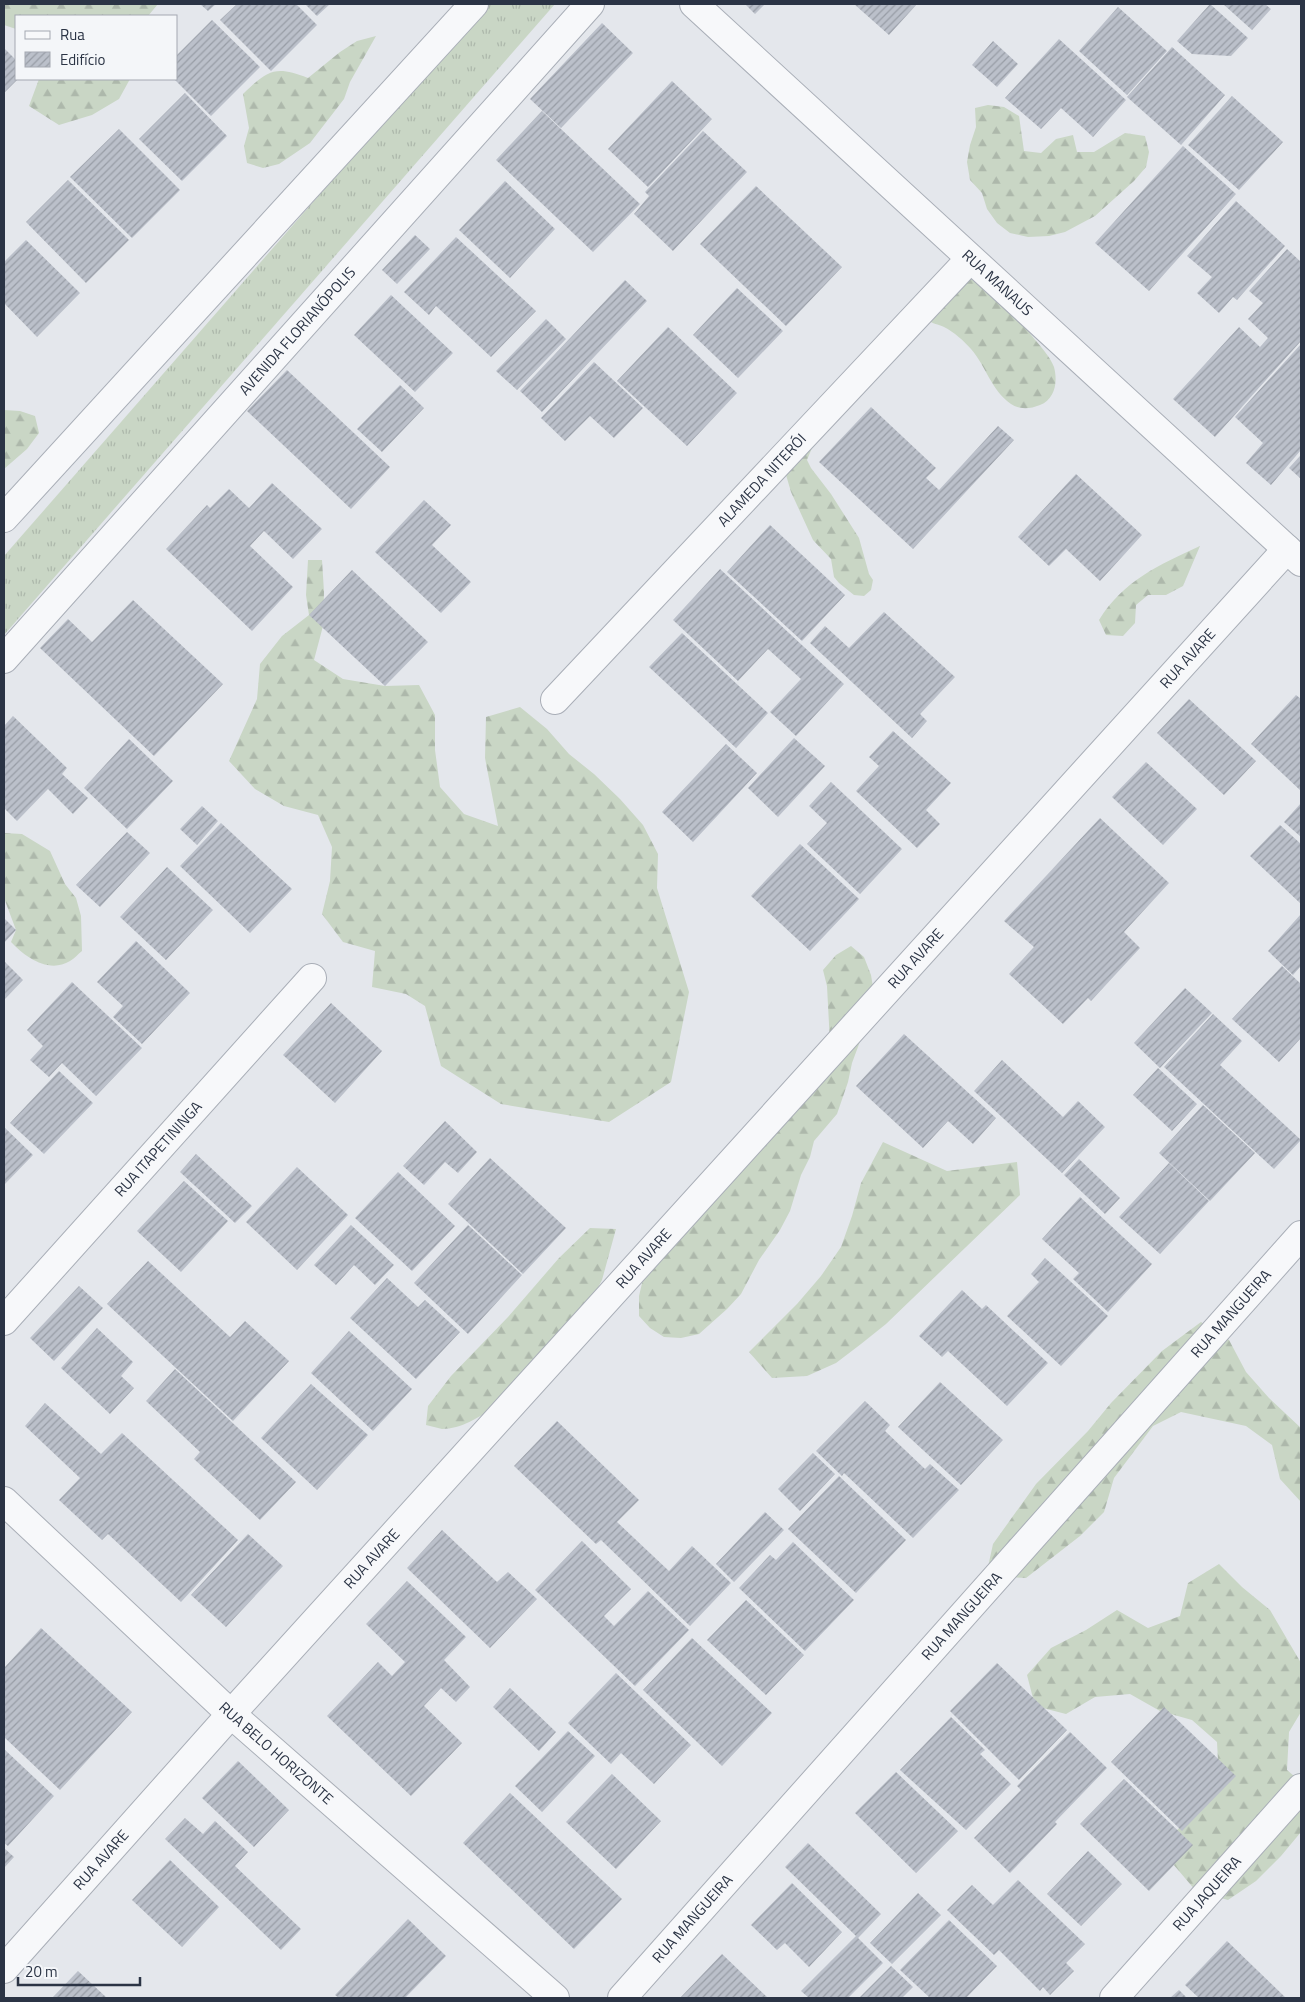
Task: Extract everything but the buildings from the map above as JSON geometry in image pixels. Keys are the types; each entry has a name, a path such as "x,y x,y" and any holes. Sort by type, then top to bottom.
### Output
{"street":[{"path":"4,518 474,4"},
{"name":"AVENIDA FLORIANÓPOLIS","path":"4,659 590,4"},
{"name":"RUA MANAUS","path":"694,4 1294,555"},
{"name":"ALAMEDA NITERÓI","path":"555,700 970,259"},
{"name":"RUA AVARE","path":"4,1969 231,1714 1294,555"},
{"name":"RUA ITAPETININGA","path":"4,1320 312,978"},
{"name":"RUA MANGUEIRA","path":"622,1998 1301,1235"},
{"name":"RUA BELO HORIZONTE","path":"4,1501 231,1714 555,1998"},
{"name":"RUA JAQUEIRA","path":"1114,1998 1301,1788"}],"green space":[{"path":"4,4 158,4 149,15 15,15 15,29 4,25"},
{"path":"486,4 555,4 4,635 4,556"},
{"path":"376,36 350,82 344,99 310,143 279,164 263,168 247,163 244,146 249,128 243,94 272,72 287,72 308,78 357,41"},
{"path":"39,80 129,80 119,99 92,115 59,125 29,106"},
{"path":"988,105 1004,107 1019,116 1024,151 1041,153 1056,139 1073,135 1077,152 1094,152 1125,133 1145,136 1149,152 1146,167 1134,181 1095,216 1065,232 1049,236 1028,237 1010,233 997,223 987,209 982,193 970,180 967,162 976,127 975,108"},
{"path":"980,274 1041,347 1054,367 1056,378 1054,389 1049,399 1040,405 1025,408 1011,404 998,392 976,356 965,343 948,329 927,320 966,278"},
{"path":"4,410 20,411 35,416 39,433 27,449 4,469"},
{"path":"814,443 807,460 859,538 869,574 873,580 871,590 864,596 854,595 834,577 831,559 813,540 791,492 784,468"},
{"path":"1200,546 1183,586 1166,595 1148,595 1136,605 1135,623 1123,636 1106,635 1099,620 1120,594 1131,584 1157,567"},
{"path":"308,560 322,560 324,592 323,626 314,660 343,679 385,686 419,685 435,715 435,750 440,787 464,814 498,826 485,758 486,717 520,707 547,729 569,754 594,774 643,825 658,854 657,888 689,992 671,1082 609,1122 501,1104 441,1066 425,1006 406,994 372,987 375,951 343,942 322,914 330,881 332,847 318,815 284,806 255,789 229,761 257,699 260,664 282,636 309,615 306,595"},
{"path":"4,833 22,834 50,851 65,884 76,898 81,916 82,951 62,965 46,965 38,962 23,953 11,942 16,930 4,898"},
{"path":"851,946 864,957 871,975 874,993 865,1028 852,1063 848,1082 837,1114 814,1141 790,1211 780,1230 759,1260 741,1294 699,1334 681,1338 664,1337 650,1328 639,1316 639,1296 643,1279 830,1043 827,986 823,970 836,955"},
{"path":"883,1142 947,1171 1017,1162 1020,1195 886,1324 836,1363 807,1376 772,1378 749,1352 797,1304 821,1276 841,1247 861,1183"},
{"path":"590,1228 616,1229 602,1280 594,1295 494,1407 456,1427 442,1429 426,1425 428,1406 451,1376 508,1317 559,1258"},
{"path":"1201,1322 1229,1340 1246,1372 1269,1398 1301,1428 1301,1502 1280,1479 1272,1445 1246,1426 1181,1412 1153,1426 1114,1478 1104,1512 1080,1536 1026,1578 986,1576 993,1544 1036,1484 1162,1351"},
{"path":"1219,1564 1242,1587 1270,1610 1301,1663 1301,1712 1289,1732 1287,1770 1301,1782 1301,1832 1281,1856 1256,1881 1228,1900 1196,1891 1173,1864 1176,1831 1199,1808 1219,1779 1217,1742 1192,1720 1160,1711 1130,1694 1095,1697 1066,1714 1035,1706 1027,1675 1051,1648 1086,1630 1117,1610 1148,1628 1180,1616 1188,1583"}]}
